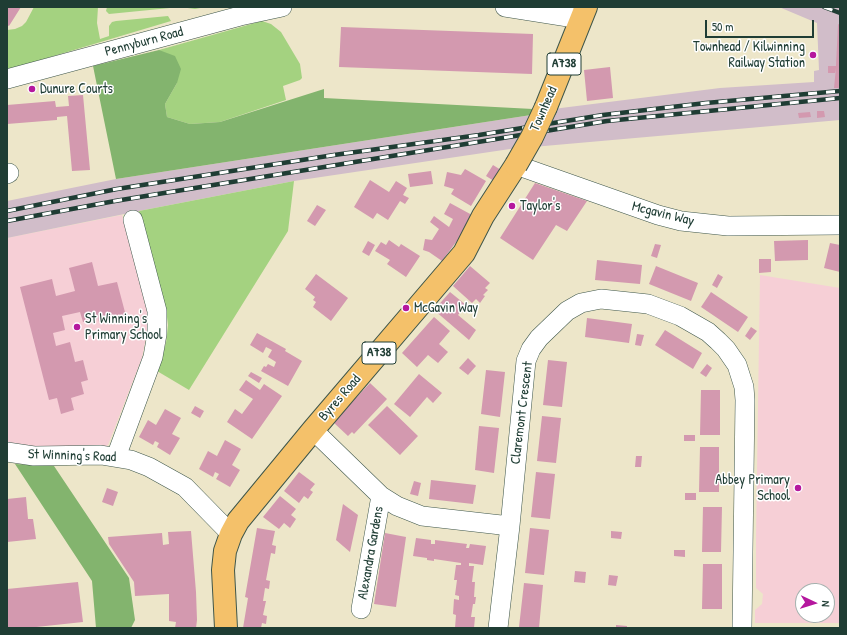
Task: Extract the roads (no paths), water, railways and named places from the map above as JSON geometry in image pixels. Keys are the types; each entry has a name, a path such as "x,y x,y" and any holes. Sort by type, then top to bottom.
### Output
{"highway":[{"name":"Townhead","path":"516,165 532,137 546,107 583,13"},
{"name":"Byres Road","path":"226,628 223,570 225,551 231,534 246,510 464,253 483,216 516,165"}],"street":[{"name":"Pennyburn Road","path":"7,79 240,16 282,7"},
{"path":"505,7 583,13"},
{"name":"Mcgavin Way","path":"516,165 658,215 681,221 728,226 840,225"},
{"path":"116,457 153,357 158,334 157,311 133,220"},
{"name":"Claremont Crescent","path":"498,628 510,526 526,361 531,349 539,338 567,310 588,300 601,299 648,304 665,310 708,332 726,349 736,365 744,387 742,628"},
{"path":"314,430 381,496 403,509 422,516 510,526"},
{"name":"St Winning's Road","path":"7,452 34,456 101,455 131,460 149,467 185,487 231,534"},
{"name":"Alexandra Gardens","path":"360,609 381,496"}],"railway":[{"path":"824,7 840,13"},
{"path":"7,211 117,189 603,115 706,103 840,91"},
{"path":"7,221 115,201 607,121 840,98"}],"place":[{"name":"Townhead / Kilwinning Railway Station","path":"813,55"},
{"name":"Dunure Courts","path":"32,89"},
{"name":"Taylor's","path":"512,206"},
{"name":"McGavin Way","path":"406,308"},
{"name":"St Winning's Primary School","path":"77,327"},
{"name":"Abbey Primary School","path":"798,488"}]}
